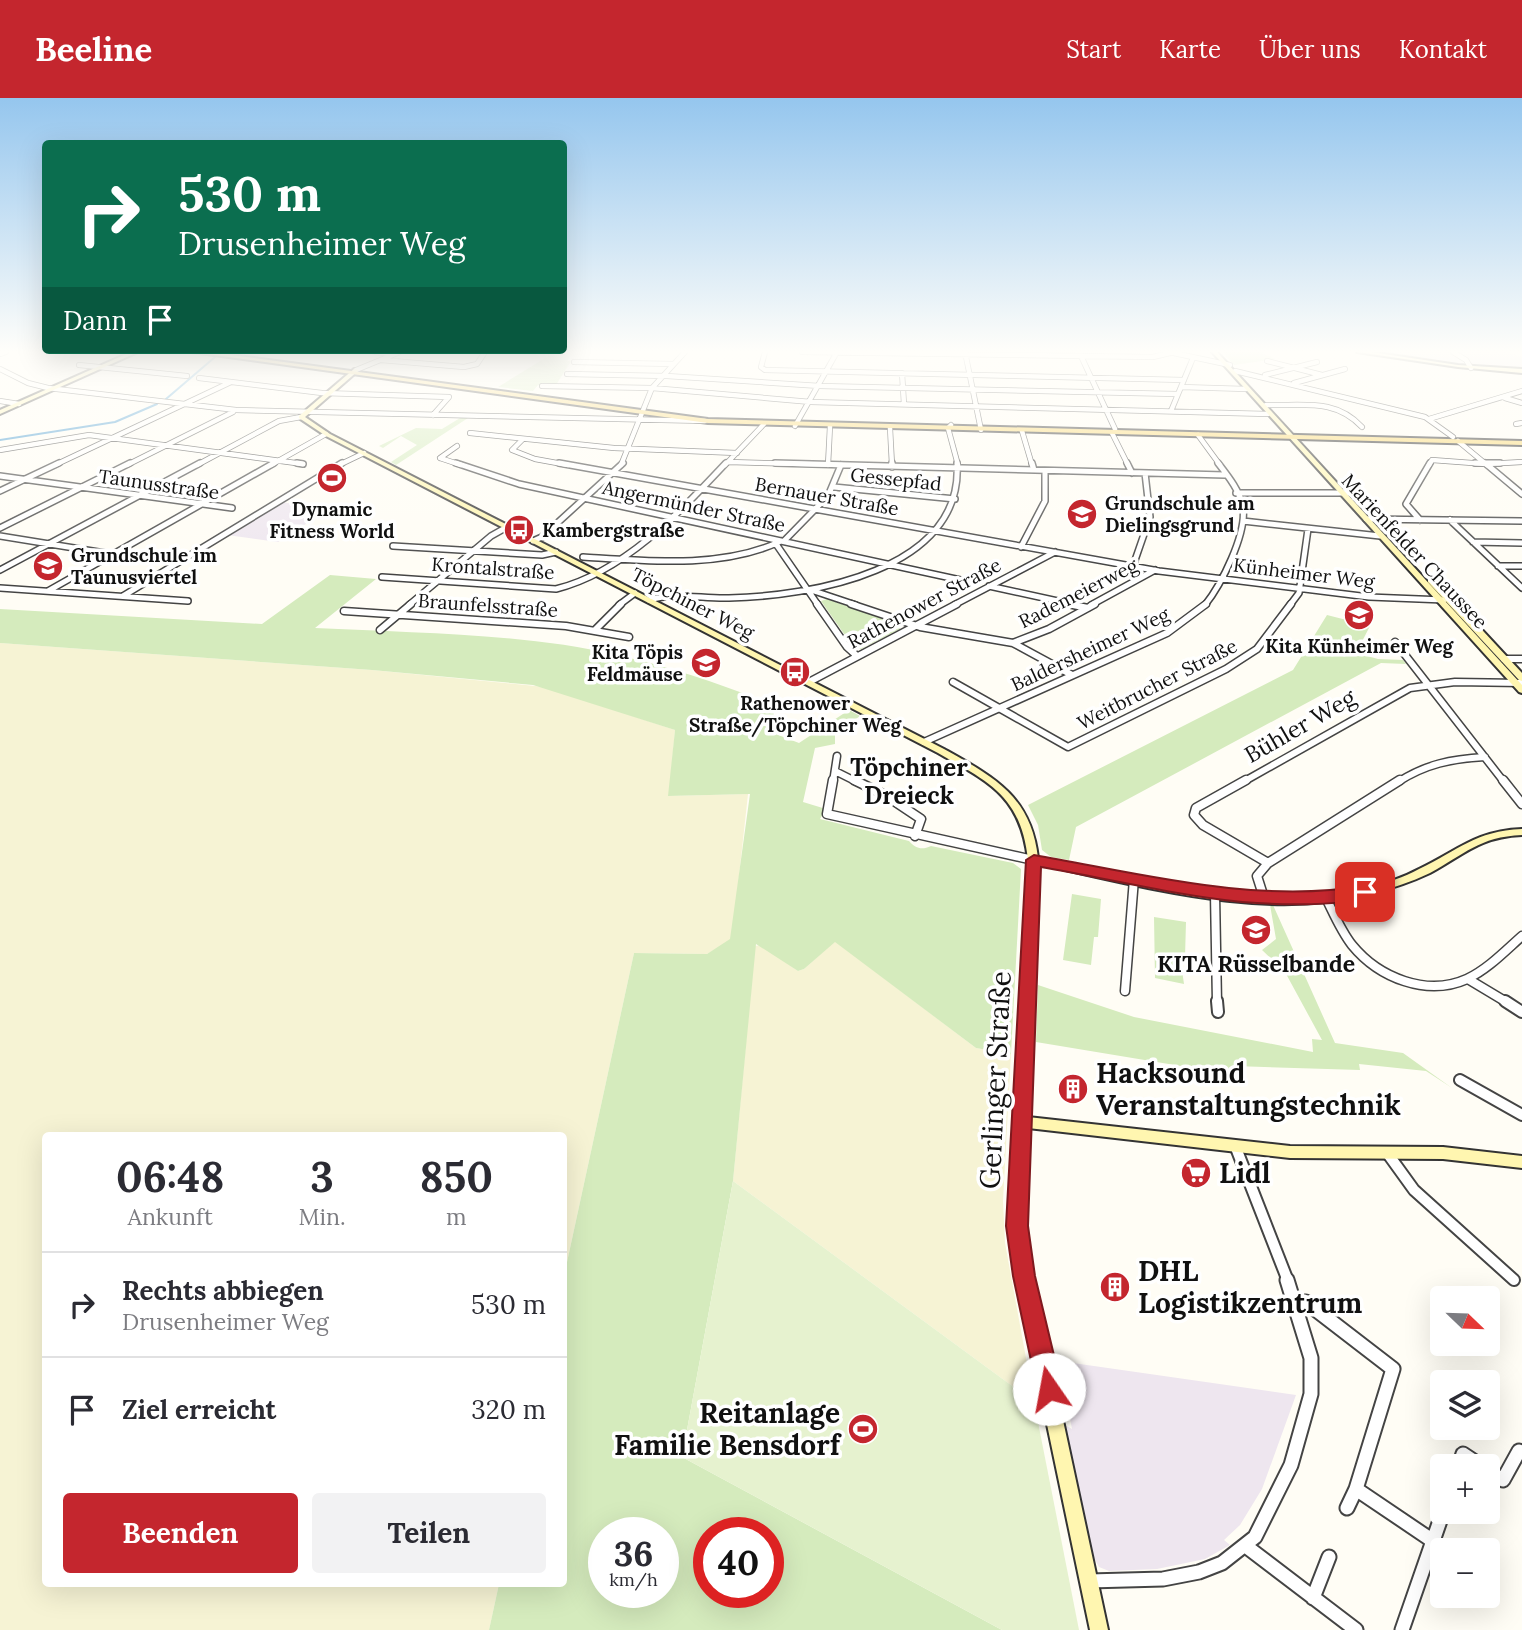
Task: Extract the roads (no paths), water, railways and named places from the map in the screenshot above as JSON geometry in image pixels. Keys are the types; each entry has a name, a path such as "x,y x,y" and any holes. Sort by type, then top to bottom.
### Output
{"main road":[{"path":"755,423 1522,440"},
{"path":"788,423 890,428 951,427"},
{"path":"981,428 1198,435 1259,434"}],"street":[{"path":"0,491 142,423"},
{"path":"0,528 209,423"},
{"path":"0,570 274,423"},
{"name":"Töpchiner Weg","path":"313,423 326,434 809,682 976,771 1011,798 1027,824 1033,841 1034,860"},
{"path":"533,541 542,537 624,461 636,423"},
{"path":"980,423 981,428"},
{"path":"1111,423 1132,473"},
{"path":"1277,423 1291,435"},
{"path":"1281,423 1291,435"},
{"path":"1359,423 1362,427"},
{"path":"1435,423 1522,494"},
{"name":"Krontalstraße","path":"382,577 560,589 598,575 702,490 764,424"},
{"path":"828,466 830,426"},
{"path":"649,600 664,596 739,597 808,590 852,579 889,564 939,532 955,499 957,469 951,427"},
{"path":"890,428 892,467"},
{"path":"1021,431 1034,470"},
{"path":"470,433 626,448 737,453"},
{"path":"48,591 326,434"},
{"path":"0,450 89,435 303,464"},
{"path":"1198,435 1236,493 1243,508 1243,520 1380,536"},
{"name":"Marienfelder Chaussee","path":"1291,435 1341,493 1370,519 1504,659 1520,682 1522,690"},
{"name":"Marienfelder Chaussee","path":"1291,435 1350,493 1380,536 1520,682"},
{"name":"Bernauer Straße","path":"523,439 512,448 519,455 612,474 1156,570"},
{"name":"Angermünder Straße","path":"457,446 440,458 493,478 965,581"},
{"path":"123,596 347,460 364,453"},
{"path":"1420,520 1406,504 1432,460 1486,464 1522,462"},
{"path":"728,462 1225,475"},
{"path":"583,557 700,558 780,542 816,510 834,487 841,466"},
{"path":"1021,547 1043,504 1047,487 1045,471"},
{"path":"1133,566 1150,517 1145,473"},
{"name":"Taunusstraße","path":"0,476 232,508"},
{"name":"Gessepfad","path":"834,487 955,499"},
{"path":"1236,493 1350,493"},
{"path":"1370,519 1522,521"},
{"name":"Baldersheimer Weg","path":"924,742 1183,624 1208,603 1221,579 1243,520"},
{"path":"1450,520 1522,588"},
{"path":"380,630 474,551 507,527"},
{"name":"Weitbrucher Straße","path":"953,682 1068,747 1247,657 1272,634 1301,589 1308,528"},
{"path":"0,536 142,559"},
{"path":"780,542 808,590 852,654 857,656"},
{"path":"1473,542 1522,542"},
{"path":"393,546 542,555 556,552"},
{"name":"Rathenower Straße","path":"809,682 1055,552"},
{"path":"1498,566 1522,566"},
{"name":"Künheimer Weg","path":"1156,570 1379,598 1449,600"},
{"name":"Rademeierweg","path":"1013,643 1088,608 1156,570"},
{"path":"989,586 1088,608"},
{"path":"0,588 188,601"},
{"path":"808,590 914,626 1013,643 1072,675"},
{"path":"595,630 628,596 635,593"},
{"name":"Braunfelsstraße","path":"344,611 595,630 629,637"},
{"path":"1395,642 1522,804"},
{"path":"1504,659 1522,659"},
{"name":"Bühler Weg","path":"1268,863 1197,820 1196,808 1398,692 1426,684 1520,682"},
{"path":"837,756 827,814 915,836 1215,894 1264,898 1326,898 1396,883 1430,869 1484,836 1522,832"},
{"path":"1264,898 1258,876 1268,863 1421,767 1451,759 1485,757"},
{"path":"835,771 885,795 920,819 915,836"},
{"name":"Gerlinger Straße","path":"1034,860 1017,1226 1024,1276 1099,1630"},
{"path":"1125,991 1134,880"},
{"path":"1215,894 1215,989 1218,1012"},
{"path":"1326,898 1354,947 1384,972 1427,986 1448,985 1468,979 1522,936"},
{"path":"1468,979 1522,1012"},
{"path":"1460,1080 1522,1115"},
{"path":"1020,1122 1236,1148 1332,1154 1460,1154 1522,1162"},
{"path":"1089,1581 1154,1580 1199,1572 1222,1563 1247,1547 1272,1508 1291,1465 1311,1394 1311,1358 1296,1302 1236,1148"},
{"path":"1388,1154 1408,1185 1496,1258 1514,1280"},
{"path":"1296,1302 1306,1302 1393,1369 1356,1489 1347,1508"},
{"path":"1500,1478 1503,1480 1519,1451"},
{"path":"1356,1489 1430,1539"},
{"path":"1247,1547 1356,1630"},
{"path":"1402,1630 1430,1550"},
{"path":"1313,1598 1329,1557"}],"waterway":[{"path":"0,440 105,423"}],"place":[{"name":"Dynamic Fitness World","path":"332,478"},
{"name":"Grundschule am Dielingsgrund","path":"1082,514"},
{"name":"Kambergstraße","path":"519,530"},
{"name":"Grundschule im Taunusviertel","path":"48,566"},
{"name":"Kita Künheimer Weg","path":"1359,615"},
{"name":"Kita Töpis Feldmäuse","path":"706,663"},
{"name":"Rathenower Straße/Töpchiner Weg","path":"795,672"},
{"name":"KITA Rüsselbande","path":"1256,930"},
{"name":"Hacksound Veranstaltungstechnik","path":"1073,1089"},
{"name":"Lidl","path":"1196,1173"},
{"name":"DHL Logistikzentrum","path":"1115,1287"},
{"name":"Reitanlage Familie Bensdorf","path":"863,1429"}],"district":[{"name":"Töpchiner Dreieck","path":"909,782"}]}
